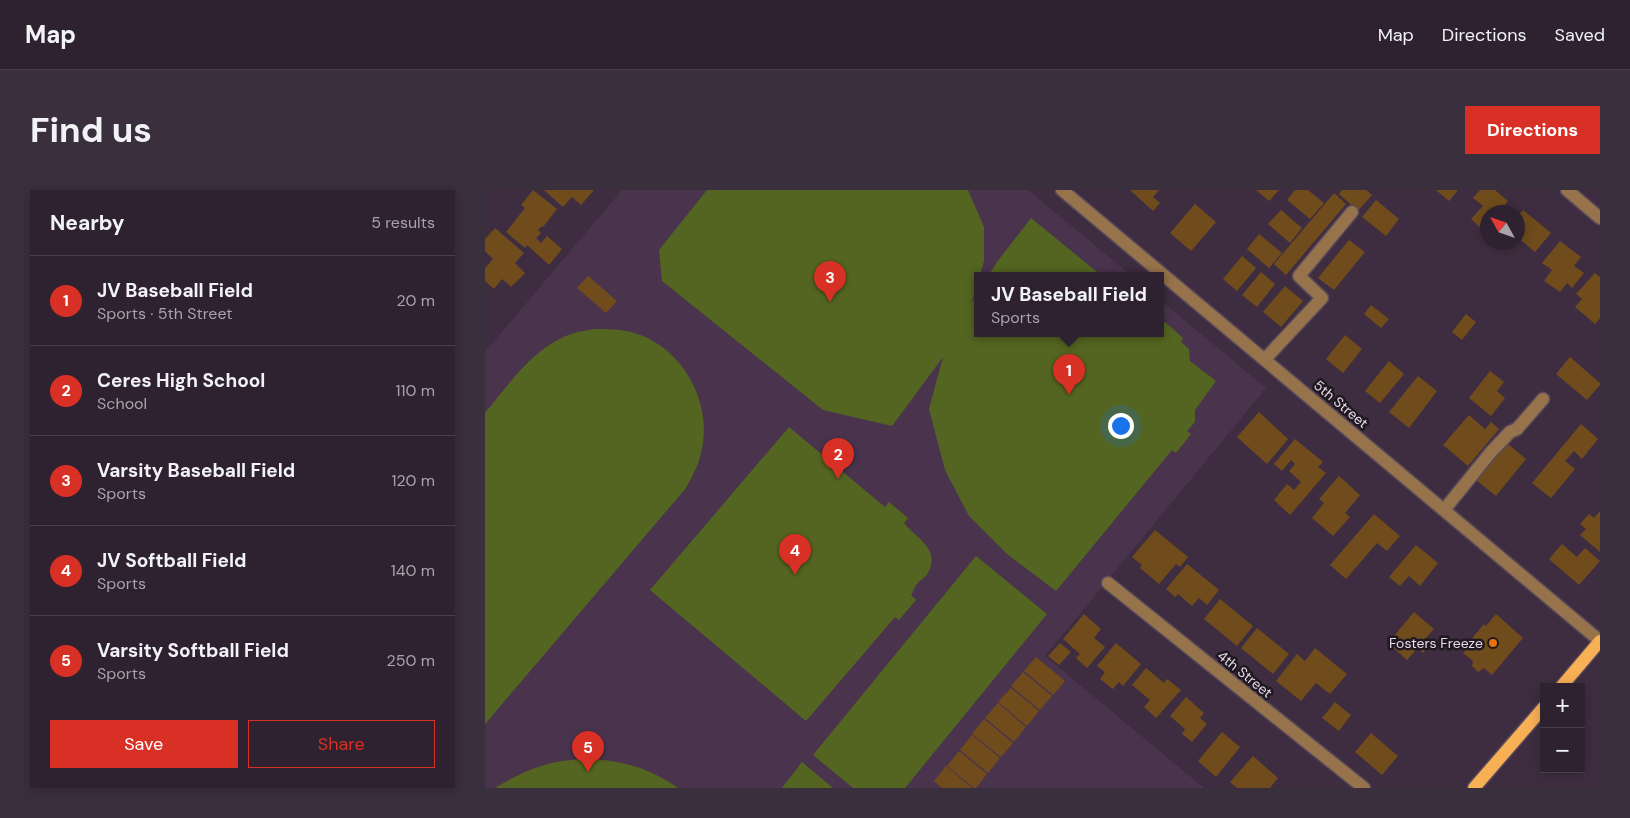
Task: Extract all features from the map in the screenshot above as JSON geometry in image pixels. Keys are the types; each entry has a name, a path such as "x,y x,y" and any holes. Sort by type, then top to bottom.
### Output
{"main road":[{"path":"1564,683 1600,641"},
{"path":"1474,788 1540,712"}],"street":[{"name":"5th Street","path":"1062,190 1160,272"},
{"path":"1567,190 1600,218"},
{"path":"1265,359 1322,298 1299,276 1352,212"},
{"name":"5th Street","path":"1164,275 1600,641"},
{"path":"1444,510 1491,452 1510,432 1517,429 1543,399"},
{"name":"4th Street","path":"1109,583 1364,788"}],"shaded area":[{"path":"622,190 1028,190 1127,272 974,272 974,337 1164,337 1164,303 1266,388 1045,656 1204,788 485,788 485,352"}],"green space":[{"path":"707,190 968,190 984,227 984,261 981,272 974,272 974,296 971,303 974,299 974,337 1164,337 1165,322 1183,338 1181,342 1189,349 1190,361 1216,381 1195,410 1195,422 1187,431 1191,434 1176,453 1172,450 1056,591 1007,554 969,516 945,470 929,409 943,357 892,426 823,410 662,281 659,250"},
{"path":"1031,218 1097,272 991,272"},
{"path":"593,329 626,331 649,339 665,349 679,363 690,379 698,396 703,415 704,434 700,458 686,488 485,724 485,413 524,366 547,346 574,333"},
{"path":"789,427 885,507 889,502 908,518 904,523 925,545 931,557 928,573 916,585 911,595 916,600 899,620 895,617 806,721 650,590"},
{"path":"976,556 1047,614 905,788 853,788 813,755"},
{"path":"587,759 612,761 635,766 657,775 678,788 495,788 539,767 561,761"},
{"path":"802,762 833,788 782,788"}],"building":[{"path":"533,190 557,209 543,227 538,230 541,233 536,238 541,243 547,236 562,249 549,265 527,245 525,248 506,232 525,208 521,205"},
{"path":"544,190 594,190 581,205 572,197 563,207"},
{"path":"1130,190 1159,190 1153,197 1160,203 1153,211"},
{"path":"1256,190 1279,190 1269,201"},
{"path":"1295,190 1308,190 1324,203 1310,219 1287,200"},
{"path":"1342,190 1366,190 1372,195 1358,211 1339,194"},
{"path":"1436,190 1458,190 1449,201"},
{"path":"1480,190 1495,190 1508,201 1505,205 1482,205 1473,198"},
{"path":"1334,193 1346,204 1286,275 1274,264"},
{"path":"1376,200 1399,219 1386,236 1362,217"},
{"path":"1195,204 1216,222 1191,251 1170,233"},
{"path":"1480,209 1480,227 1471,219"},
{"path":"1281,210 1302,228 1290,243 1268,224"},
{"path":"1525,212 1551,233 1535,252 1525,244"},
{"path":"495,228 524,253 515,263 525,273 511,287 502,279 494,289 485,281 485,268 493,259 485,251 485,239"},
{"path":"1259,234 1282,253 1269,268 1247,249"},
{"path":"1349,240 1365,252 1334,290 1318,278"},
{"path":"1560,241 1581,257 1574,266 1584,273 1572,288 1567,283 1560,292 1544,281 1552,270 1542,263"},
{"path":"1242,256 1256,268 1237,291 1223,279"},
{"path":"1261,272 1275,284 1257,307 1242,295"},
{"path":"1595,273 1600,277 1600,318 1595,324 1575,307 1582,299 1576,294"},
{"path":"588,276 617,301 606,313 577,288"},
{"path":"1285,286 1303,301 1281,327 1263,312"},
{"path":"1371,305 1389,319 1381,328 1364,314"},
{"path":"1466,314 1476,322 1462,340 1452,332"},
{"path":"1345,335 1362,349 1343,373 1326,359"},
{"path":"1570,357 1600,383 1587,400 1556,374"},
{"path":"1389,361 1404,374 1380,403 1365,391"},
{"path":"1490,371 1504,382 1497,391 1505,398 1491,416 1469,398"},
{"path":"1418,376 1437,391 1409,428 1389,412"},
{"path":"1259,412 1288,439 1267,464 1237,437"},
{"path":"1469,415 1485,429 1491,422 1499,429 1468,466 1443,445"},
{"path":"1581,424 1598,439 1582,459 1574,451 1565,461 1575,469 1551,498 1532,483"},
{"path":"1295,439 1323,462 1318,467 1326,473 1290,515 1274,500 1287,484 1294,490 1301,482 1289,471 1295,464 1291,460 1282,471 1274,464"},
{"path":"1507,443 1526,459 1496,496 1476,480"},
{"path":"1339,476 1360,495 1345,513 1350,517 1333,536 1312,518 1324,503 1319,499"},
{"path":"1600,511 1600,552 1580,535 1586,529 1580,524 1589,514 1594,518"},
{"path":"1374,514 1400,536 1387,551 1377,543 1346,579 1330,565"},
{"path":"1155,530 1188,557 1180,567 1176,564 1159,584 1140,568 1142,565 1132,557"},
{"path":"1562,544 1577,557 1585,548 1600,561 1579,585 1549,559"},
{"path":"1416,545 1438,563 1420,586 1409,576 1400,586 1389,577"},
{"path":"1187,564 1219,590 1207,605 1199,598 1192,606 1178,594 1175,597 1166,589"},
{"path":"1220,599 1253,626 1237,646 1204,619"},
{"path":"1414,612 1434,629 1424,640 1430,646 1423,653 1418,648 1407,660 1388,643"},
{"path":"1084,614 1101,629 1094,638 1105,647 1087,668 1076,658 1080,654 1063,639"},
{"name":"Fosters Freeze","path":"1496,614 1523,638 1492,675 1484,668 1478,672 1472,666 1473,661 1463,653 1465,651 1463,649 1484,624 1486,626"},
{"path":"1257,628 1289,654 1273,674 1241,648"},
{"path":"1060,643 1071,652 1059,665 1048,656"},
{"path":"1116,643 1141,664 1123,686 1119,682 1113,689 1100,679 1105,672 1097,666"},
{"path":"1315,648 1347,674 1330,694 1316,683 1301,701 1276,681 1297,654 1305,661"},
{"path":"1036,657 1065,681 1053,695 1024,671"},
{"path":"1146,668 1164,683 1167,679 1181,690 1156,718 1144,707 1150,700 1132,685"},
{"path":"1023,672 1052,696 1040,710 1011,686"},
{"path":"1011,688 1039,711 1027,726 998,702"},
{"path":"1186,697 1204,713 1200,718 1207,724 1192,742 1182,734 1185,729 1170,716"},
{"path":"1335,702 1351,715 1339,731 1322,718"},
{"path":"998,703 1026,727 1014,742 985,718"},
{"path":"984,719 1013,743 1001,757 972,734"},
{"path":"1222,732 1240,747 1216,777 1198,761"},
{"path":"1371,733 1398,756 1382,775 1355,752"},
{"path":"972,735 1000,758 988,773 960,750"},
{"path":"959,751 987,774 976,788 947,766"},
{"path":"1253,756 1278,778 1270,788 1237,788 1230,782"},
{"path":"946,766 972,788 942,788 934,781"}],"place":[{"name":"Varsity Baseball Field","path":"830,302"},
{"name":"JV Baseball Field","path":"1069,395"},
{"name":"Ceres High School","path":"838,479"},
{"name":"JV Softball Field","path":"795,575"},
{"name":"Fosters Freeze","path":"1493,643"},
{"name":"Varsity Softball Field","path":"588,772"}]}
